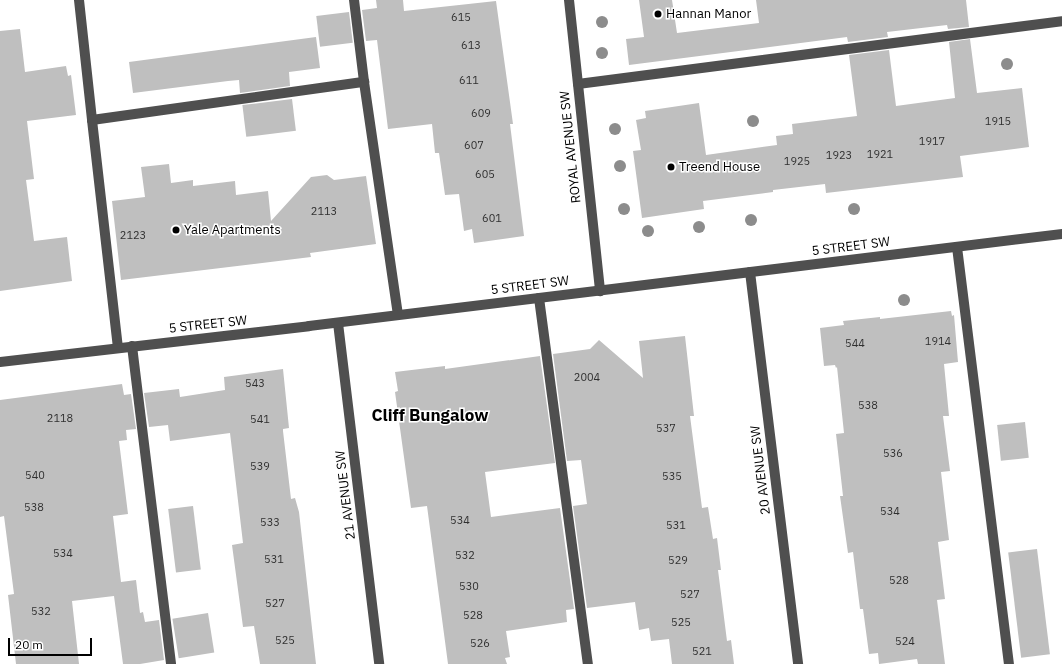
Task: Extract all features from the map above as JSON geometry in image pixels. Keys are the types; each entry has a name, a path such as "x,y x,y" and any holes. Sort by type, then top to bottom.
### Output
{"street":[{"path":"79,0 118,348"},
{"path":"354,0 364,82 398,315"},
{"name":"ROYAL AVENUE SW","path":"569,0 600,291"},
{"path":"578,84 1062,21"},
{"path":"92,120 364,82"},
{"name":"5 STREET SW","path":"0,362 338,323 1062,234"},
{"path":"957,247 1009,664"},
{"name":"20 AVENUE SW","path":"750,272 798,664"},
{"path":"540,298 588,664"},
{"name":"21 AVENUE SW","path":"338,323 379,664"},
{"path":"132,346 171,664"}],"building":[{"path":"376,0 403,0 404,11 496,1 513,124 510,124 524,236 474,243 472,229 464,231 459,194 445,195 439,153 435,153 432,124 388,129 377,40 366,41 362,10 377,8"},
{"path":"639,0 672,0 677,33 759,23 756,0 966,0 969,27 948,29 947,25 887,32 888,37 848,42 847,37 629,65 626,39 644,37"},
{"path":"349,12 353,43 320,47 316,16"},
{"path":"20,29 25,72 66,66 68,76 71,75 76,115 27,121 34,179 26,180 34,241 67,237 72,281 0,291 0,31"},
{"path":"316,37 320,68 289,72 290,86 240,93 239,80 133,93 129,62"},
{"path":"970,39 977,93 1022,88 1029,147 960,156 963,177 826,193 825,184 773,190 773,192 703,201 704,209 642,218 633,151 641,150 636,120 646,118 645,111 699,103 706,155 777,145 776,136 793,134 792,124 857,116 849,55 889,50 896,106 955,98 949,42"},
{"path":"292,99 296,131 246,137 242,105"},
{"path":"169,164 171,183 193,180 193,186 235,181 236,195 268,191 271,221 311,177 327,175 334,180 366,176 376,244 310,253 311,257 121,280 112,201 145,197 141,167"},
{"path":"951,311 952,316 954,315 958,362 944,364 949,416 943,416 950,471 941,472 949,540 938,542 945,599 937,600 945,664 918,664 917,659 879,664 878,653 869,654 863,609 860,609 853,552 848,553 840,496 843,496 836,434 844,433 837,367 836,368 835,365 824,366 820,328 844,325 843,321 880,317 880,319"},
{"path":"685,336 694,416 690,416 702,508 708,507 713,539 717,538 721,570 718,570 727,641 731,640 734,664 672,664 669,639 651,641 649,628 639,630 635,602 587,608 573,506 587,504 581,460 567,461 553,354 590,349 599,340 643,378 639,341"},
{"path":"540,356 555,463 485,472 491,517 560,508 574,609 566,610 567,622 506,631 510,657 505,658 507,664 448,664 427,506 411,508 395,392 398,391 395,372 445,366 445,369"},
{"path":"283,369 289,428 283,429 283,431 291,499 295,498 299,512 316,664 260,664 254,626 243,627 232,545 243,543 230,433 170,441 168,425 149,427 144,393 179,389 180,397 225,390 224,377"},
{"path":"122,384 124,395 131,394 136,429 126,430 127,440 119,441 128,514 113,516 121,582 136,580 140,613 143,612 145,622 159,620 164,660 140,664 123,664 114,596 72,601 79,664 16,664 8,595 14,594 4,516 0,517 0,400"},
{"path":"1025,422 1029,458 1001,461 997,425"},
{"path":"193,506 201,570 176,573 168,509"},
{"path":"1037,549 1050,654 1021,658 1008,553"},
{"path":"208,613 214,653 179,658 172,619"}],"place":[{"name":"Hannan Manor","path":"658,14"},
{"name":"Treend House","path":"671,167"},
{"name":"Yale Apartments","path":"176,230"}],"district":[{"name":"Cliff Bungalow","path":"430,416"}]}
